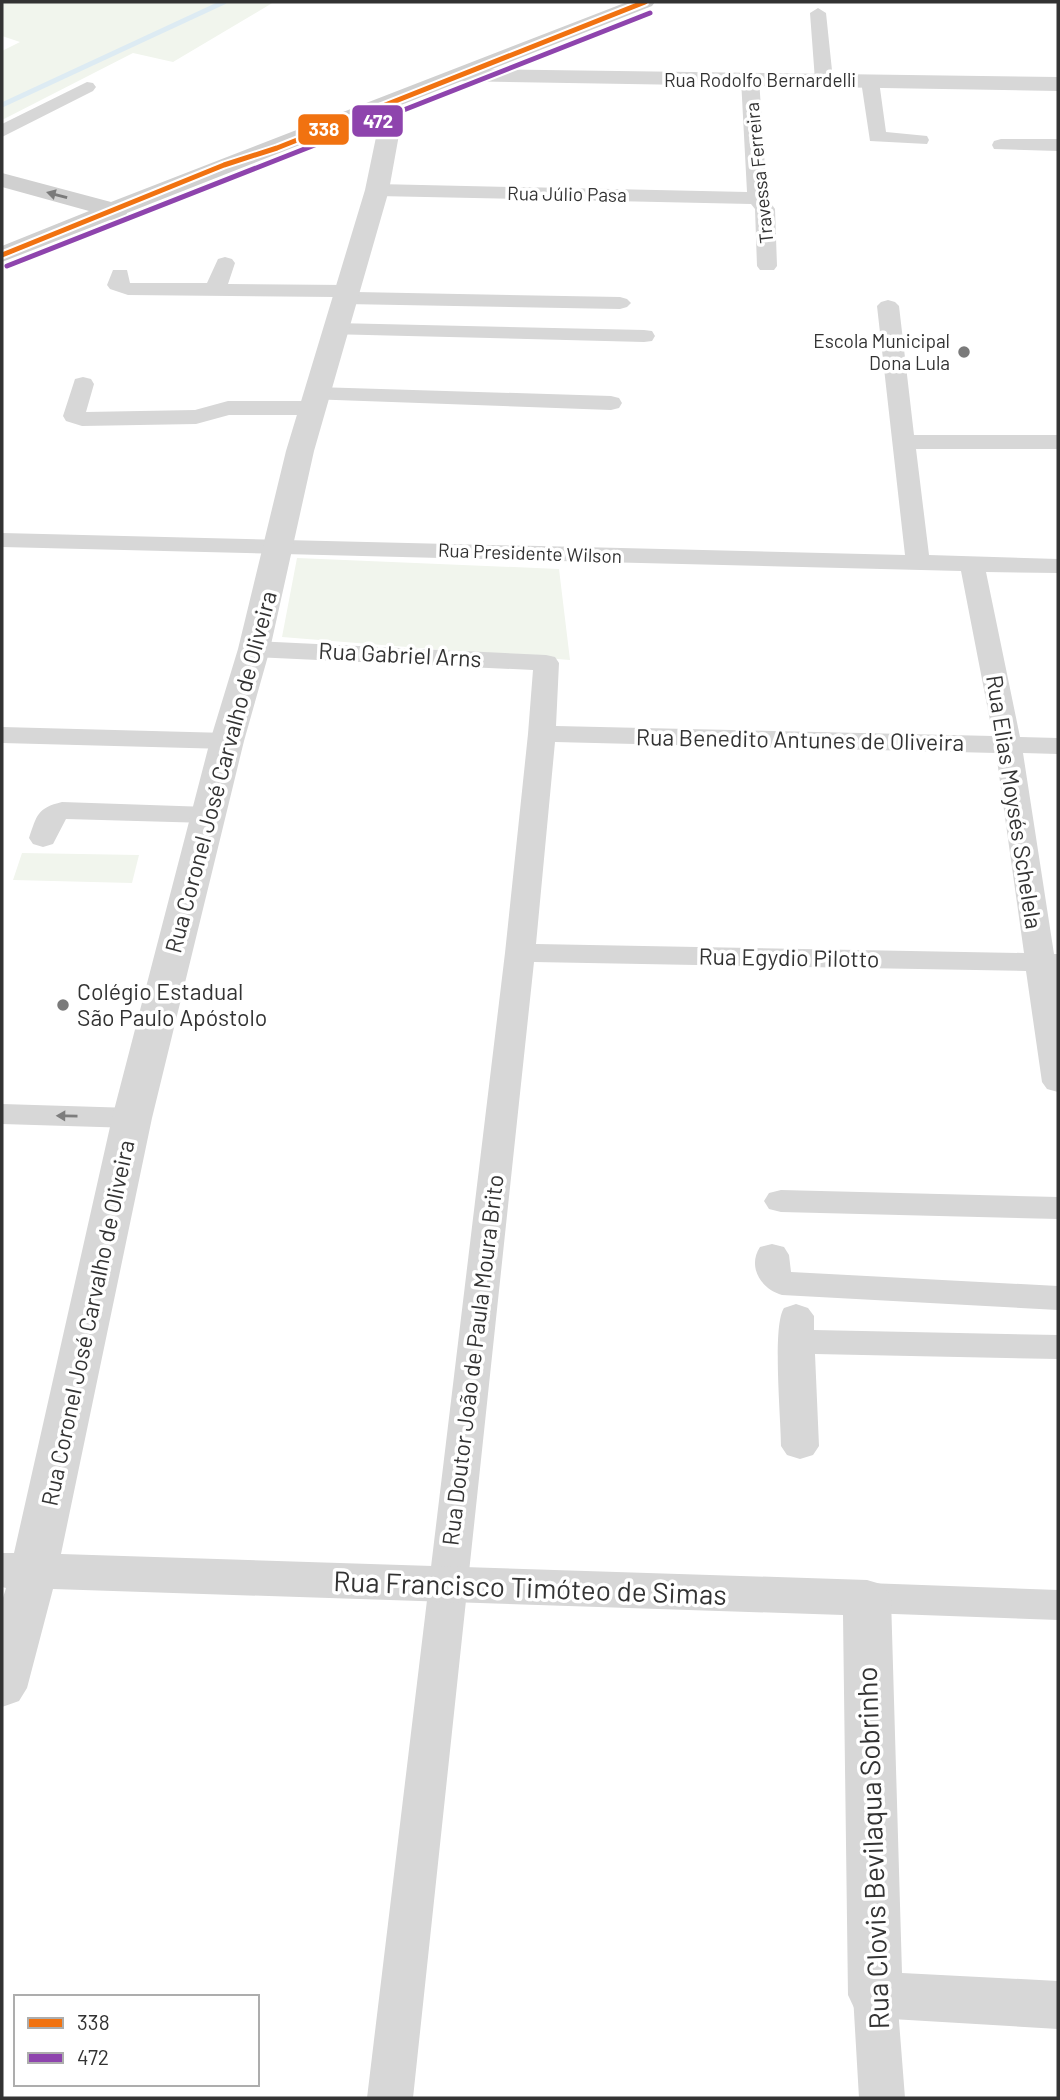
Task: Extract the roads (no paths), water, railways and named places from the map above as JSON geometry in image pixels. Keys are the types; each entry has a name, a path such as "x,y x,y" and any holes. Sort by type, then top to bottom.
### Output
{"main road":[{"path":"2,255 237,169 277,148 645,2"},
{"path":"2,180 116,214"},
{"path":"2,265 116,214"}],"street":[{"path":"818,13 824,80"},
{"name":"Rua Rodolfo Bernardelli","path":"462,76 1058,84"},
{"name":"Travessa Ferreira","path":"750,79 757,198 765,209 767,266"},
{"path":"870,81 877,137 920,140"},
{"path":"2,131 87,87"},
{"name":"Rua Coronel José Carvalho de Oliveira","path":"2,1688 18,1570 208,815 254,649 314,401 377,190 391,118 390,104"},
{"path":"1000,145 1058,145"},
{"name":"Rua Júlio Pasa","path":"377,190 757,198"},
{"path":"215,290 225,263"},
{"path":"120,274 117,285 122,288 215,290 342,306 644,336"},
{"path":"342,306 620,303"},
{"path":"888,306 918,564"},
{"path":"83,384 74,416 82,419 196,417 228,408 314,401 611,402"},
{"path":"904,442 1058,442"},
{"name":"Rua Presidente Wilson","path":"2,540 1058,566"},
{"name":"Rua Elias Moysés Schelela","path":"972,565 1049,963 1058,1082"},
{"name":"Rua Gabriel Arns","path":"254,649 546,663"},
{"name":"Rua Doutor João de Paula Moura Brito","path":"390,2098 520,953 542,734 546,663"},
{"name":"Rua Benedito Antunes de Oliveira","path":"542,734 1058,746"},
{"path":"2,735 227,741"},
{"path":"43,838 51,815 62,810 208,815"},
{"name":"Rua Egydio Pilotto","path":"520,953 1049,963"},
{"path":"2,1114 132,1118"},
{"path":"781,1201 1058,1208"},
{"path":"772,1255 774,1275 782,1283 1058,1297"},
{"path":"800,1446 796,1329 1058,1348"},
{"name":"Rua Francisco Timóteo de Simas","path":"18,1570 1058,1605"},
{"name":"Rua Clovis Bevilaqua Sobrinho","path":"867,1598 875,1995 882,2098"},
{"path":"875,1995 1058,2005"}],"waterway":[{"path":"2,105 224,2"}],"place":[{"name":"Escola Municipal Dona Lula","path":"964,352"},
{"name":"Colégio Estadual São Paulo Apóstolo","path":"63,1005"}]}
